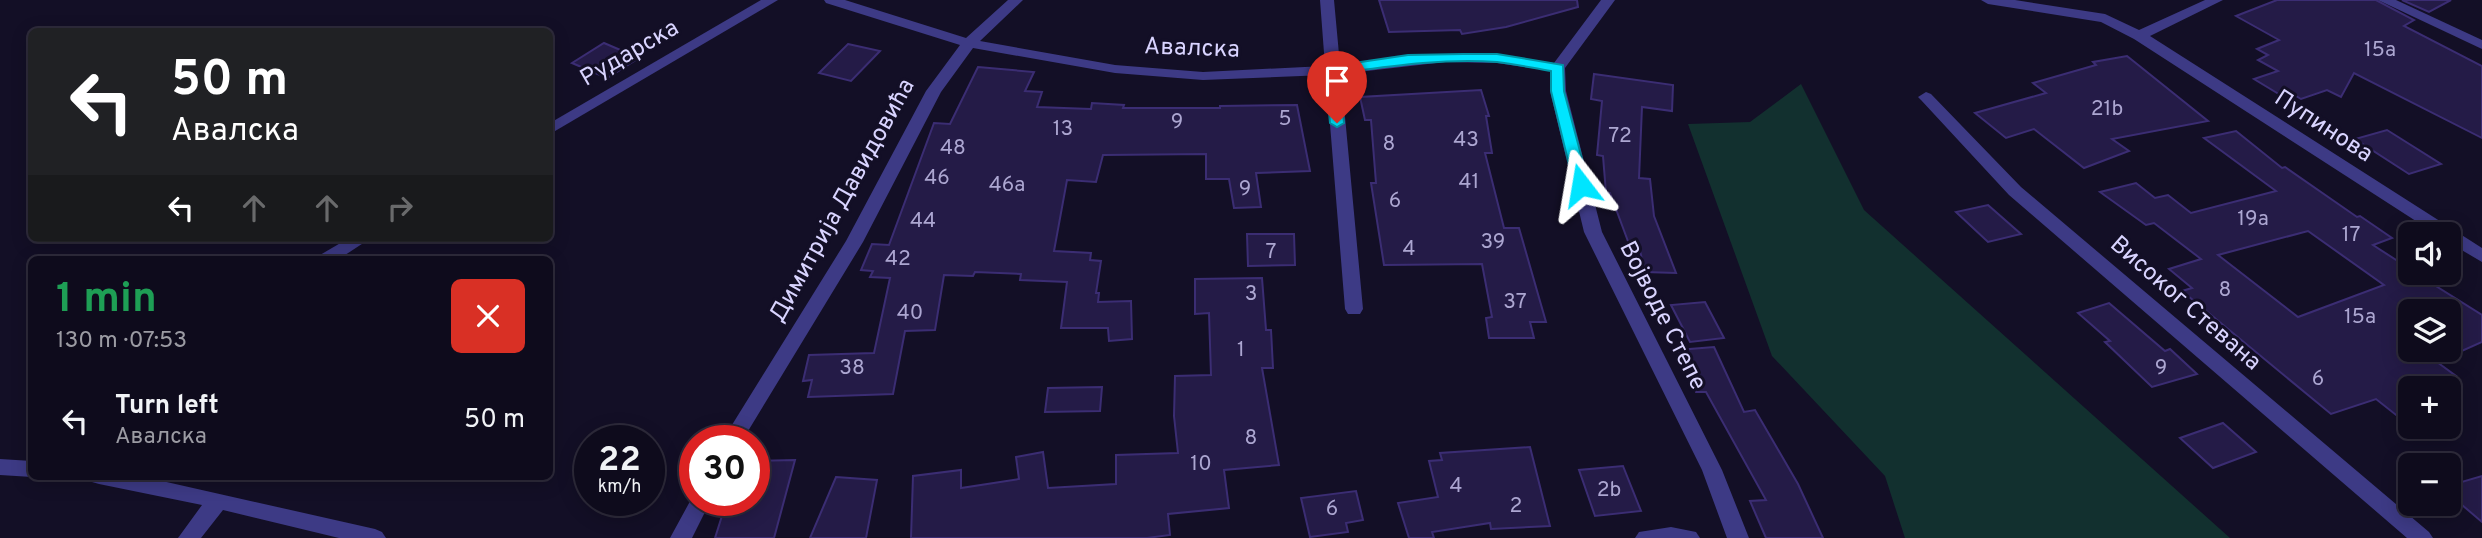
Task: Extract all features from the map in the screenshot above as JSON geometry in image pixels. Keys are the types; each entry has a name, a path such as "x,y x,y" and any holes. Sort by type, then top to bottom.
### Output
{"street":[{"name":"Рударска","path":"553,127 771,0"},
{"name":"Авалска","path":"831,0 969,43 1115,69 1203,76 1332,70 1408,60 1457,58 1497,58 1558,68"},
{"name":"Димитрија Давидовића","path":"742,425 854,242 934,91 969,43 1016,0"},
{"path":"1327,0 1354,309"},
{"path":"1558,68 1608,0"},
{"name":"Пупинова","path":"1988,0 2105,18 2139,36 2482,256"},
{"path":"2139,36 2216,0"},
{"path":"2385,0 2482,45"},
{"name":"Војводе Степе","path":"1558,68 1558,91 1593,232 1712,470 1738,538"},
{"name":"Високог Стевана","path":"1926,97 2015,191 2422,538"},
{"path":"331,256 355,242"},
{"path":"0,467 28,469"},
{"path":"119,480 218,500 375,538"},
{"path":"190,538 218,500"},
{"path":"681,538 693,516"},
{"path":"1646,538 1689,538"}],"green space":[{"path":"1801,84 1864,210 2230,538 1905,538 1885,476 1772,356 1688,124 1750,122"}],"building":[{"path":"1379,0 1577,0 1578,7 1506,27 1462,34 1460,30 1389,32"},
{"path":"2277,0 2376,0 2414,20 2404,26 2482,66 2482,138 2354,73 2341,97 2327,90 2301,99 2291,93 2282,96 2254,79 2278,71 2258,60 2268,55 2257,49 2279,40 2236,16"},
{"path":"2402,0 2451,0 2429,12"},
{"path":"604,43 639,58 607,78 572,63"},
{"path":"848,44 880,51 851,81 819,73"},
{"path":"2127,56 2208,121 2112,139 2129,151 2084,168 2034,129 2006,138 1975,113 2046,93 2033,83 2096,65 2093,62"},
{"path":"978,67 1034,72 1025,91 1042,92 1037,107 1091,109 1092,103 1124,105 1123,108 1297,105 1310,171 1256,173 1261,207 1234,208 1229,179 1206,179 1206,154 1103,155 1096,182 1067,180 1054,251 1091,253 1090,260 1101,261 1096,293 1099,293 1098,302 1131,301 1132,339 1109,341 1108,328 1061,328 1067,282 1020,280 1021,274 975,272 973,276 944,275 935,330 905,331 893,394 808,397 812,380 803,381 809,355 874,353 890,278 870,277 873,271 861,270 872,244 889,245 934,123 950,124"},
{"path":"1594,74 1673,85 1672,111 1642,107 1639,178 1650,179 1654,216 1676,273 1645,272 1640,251 1632,252 1610,193 1606,193 1603,156 1597,155 1602,101 1591,99"},
{"path":"1481,90 1489,116 1486,116 1492,153 1485,153 1504,228 1519,228 1546,322 1530,322 1534,338 1489,338 1486,318 1492,317 1482,264 1384,265 1371,183 1376,183 1371,120 1365,120 1360,97"},
{"path":"2387,130 2441,164 2409,174 2355,139"},
{"path":"2236,131 2282,168 2285,167 2392,238 2373,245 2398,261 2398,285 2434,285 2456,299 2398,299 2398,362 2437,362 2456,376 2398,376 2398,416 2376,399 2331,414 2182,291 2192,288 2169,269 2201,259 2154,223 2146,225 2100,192 2136,183 2155,198 2168,195 2191,213 2276,191 2204,138","holes":["2308,231 2384,285 2298,317 2218,255"]},
{"path":"1988,205 2021,234 1988,242 1956,212"},
{"path":"1247,234 1294,234 1295,265 1248,266"},
{"path":"1262,278 1266,330 1271,330 1273,368 1262,368 1279,465 1224,470 1229,508 1168,514 1170,535 1147,538 911,538 913,476 961,470 961,488 1019,479 1016,457 1043,452 1048,488 1116,484 1116,455 1178,453 1174,416 1175,376 1211,375 1209,313 1195,314 1195,279"},
{"path":"1705,302 1724,338 1690,342 1671,305"},
{"path":"2461,302 2482,315 2482,342 2461,351"},
{"path":"2109,303 2165,351 2170,349 2197,374 2152,387 2105,342 2110,341 2078,313"},
{"path":"1714,347 1744,412 1755,410 1798,484 1823,538 1766,538 1750,501 1766,500 1706,392 1696,392 1678,350"},
{"path":"1102,387 1100,411 1045,412 1048,388"},
{"path":"2223,423 2256,452 2213,468 2180,438"},
{"path":"1530,447 1550,526 1491,529 1490,523 1432,532 1434,538 1409,538 1398,503 1438,497 1429,461 1442,460 1440,453"},
{"path":"795,460 774,538 715,538 722,516 770,516 770,461"},
{"path":"1623,466 1641,511 1595,516 1579,470"},
{"path":"2482,476 2482,522 2461,504 2461,482"},
{"path":"836,477 877,480 866,538 810,538"},
{"path":"1356,491 1363,520 1346,523 1348,532 1310,537 1301,498"}],"route":[{"path":"1337,123 1332,70 1428,58 1497,58 1558,68 1558,91 1581,185"}]}
